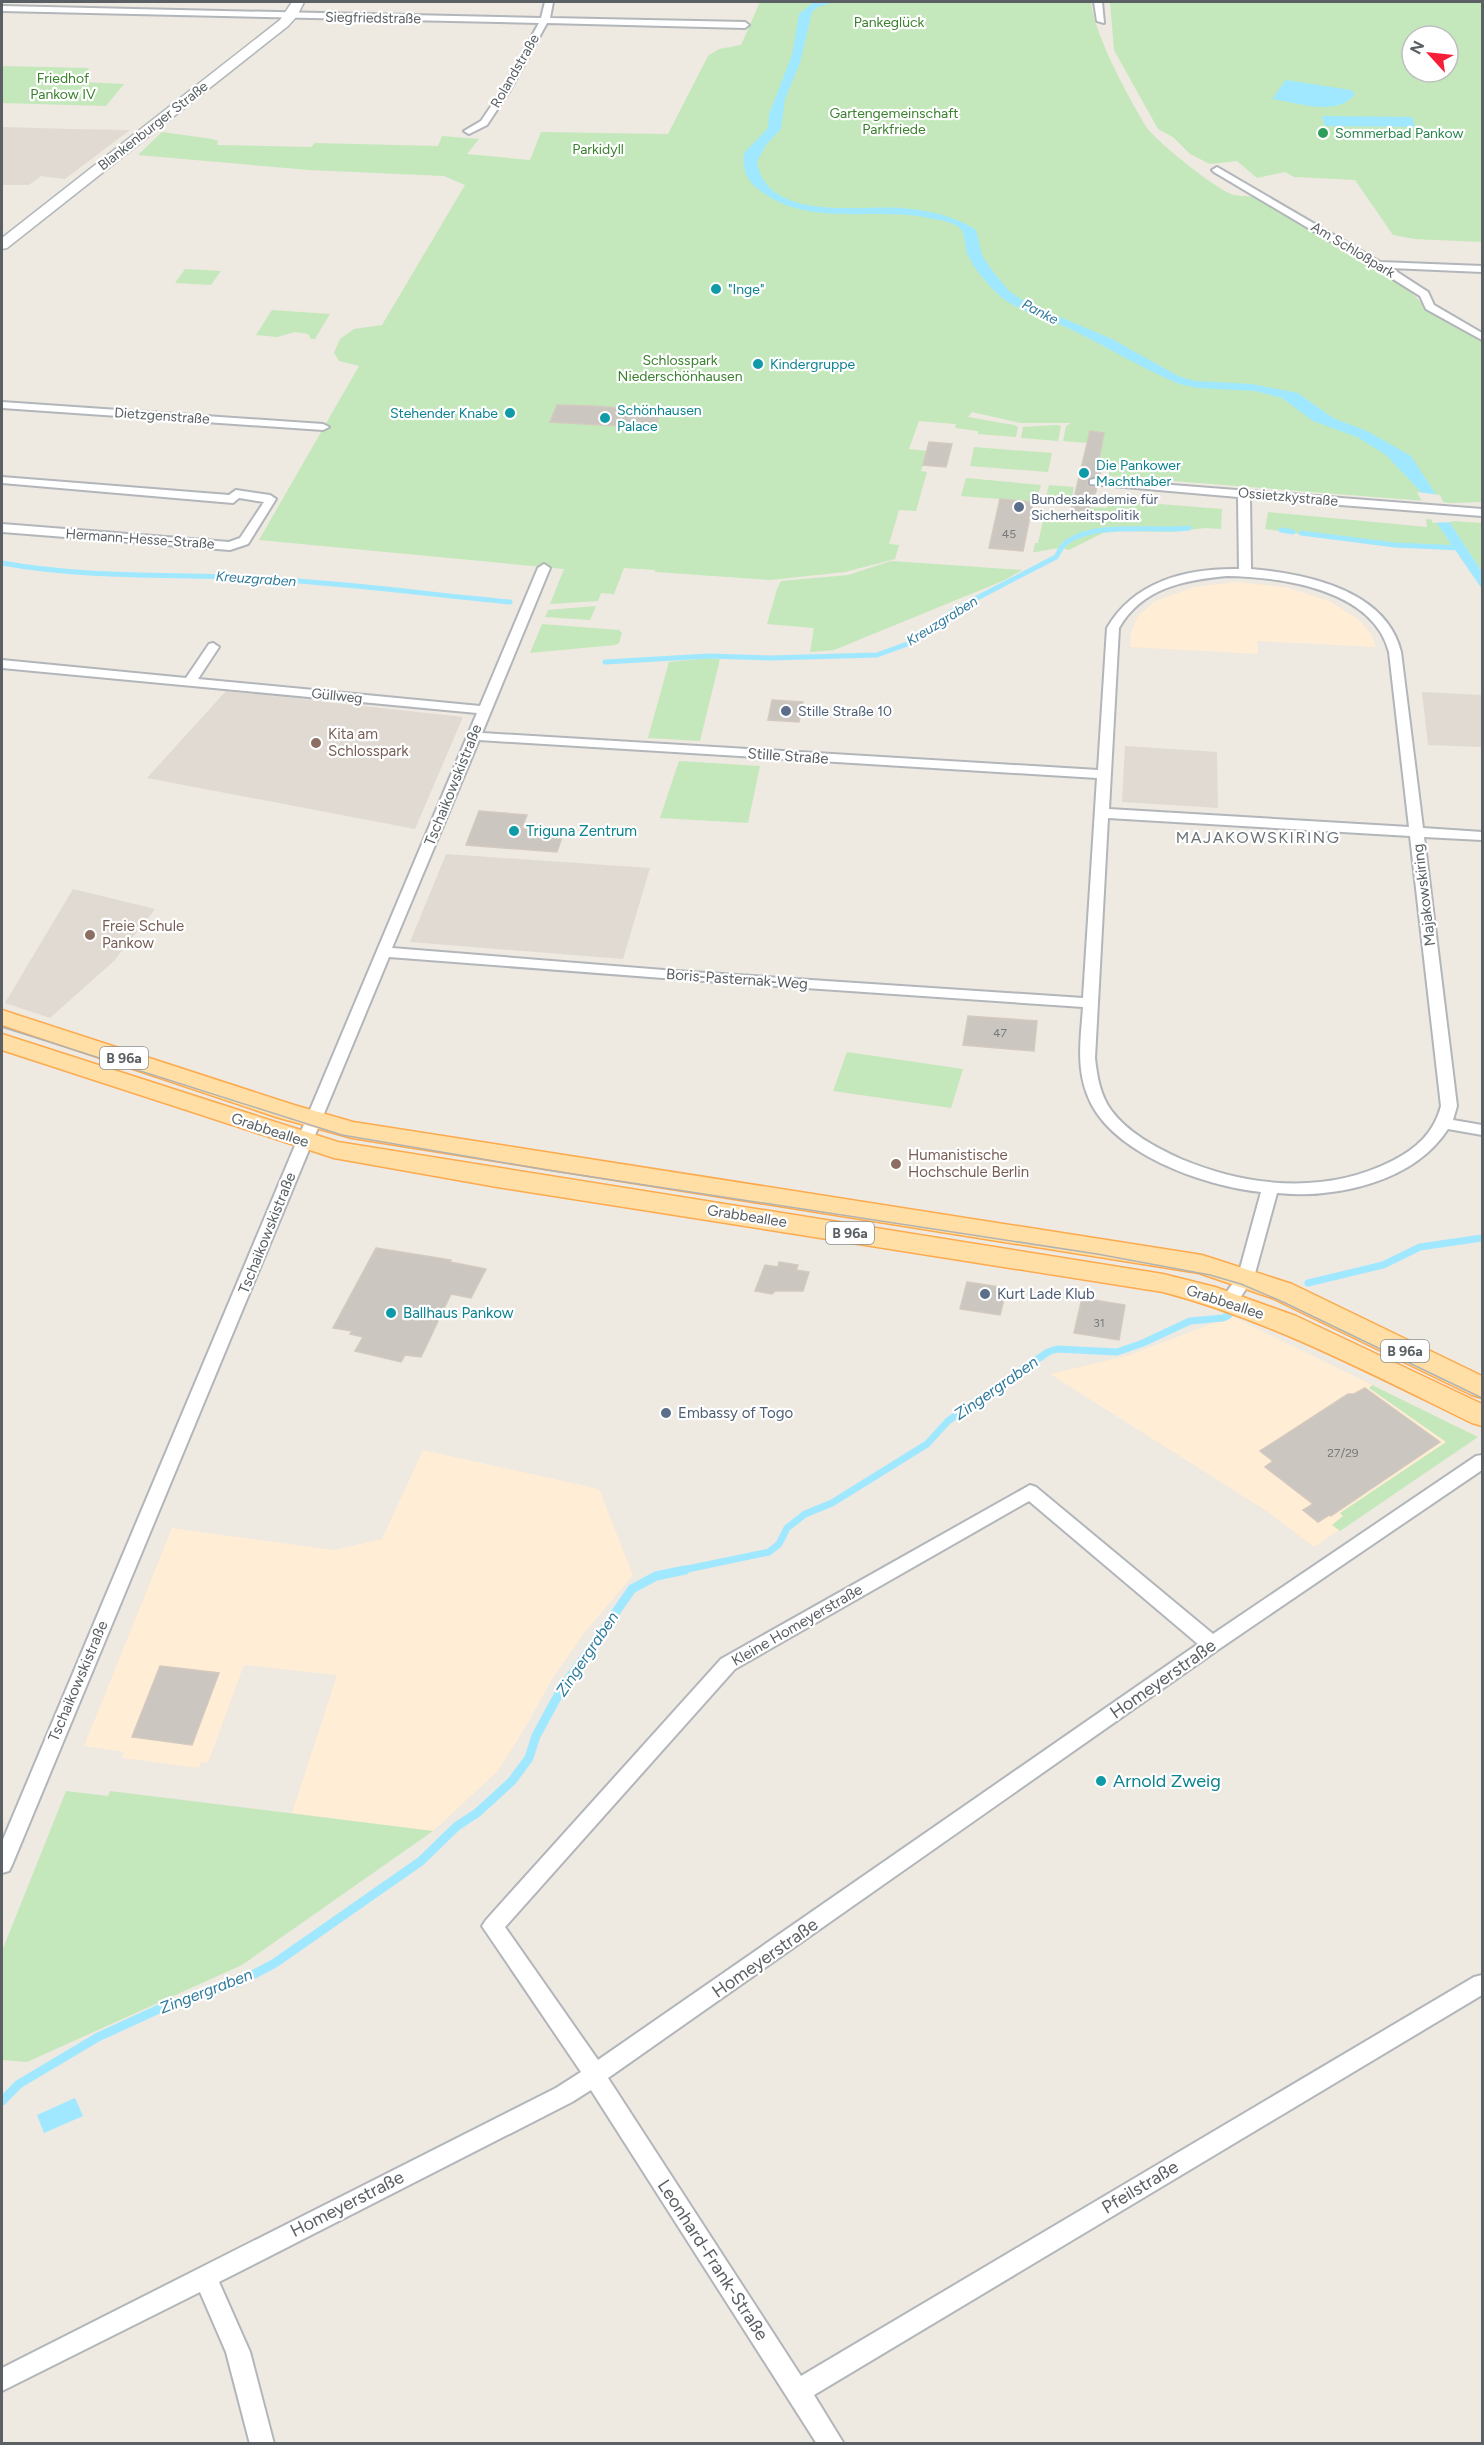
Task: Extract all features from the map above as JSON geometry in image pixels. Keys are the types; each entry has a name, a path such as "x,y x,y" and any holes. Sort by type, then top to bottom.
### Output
{"main road":[{"name":"Blankenburger Straße","path":"2,245 291,16 298,2"},
{"name":"Grabbeallee","path":"2,1017 310,1130 334,1150 1163,1283 1282,1291 1482,1388"},
{"name":"Grabbeallee","path":"2,1042 310,1130"},
{"name":"Grabbeallee","path":"1238,1288 1255,1309 1482,1416"}],"street":[{"name":"Rolandstraße","path":"469,131 484,123 545,20 549,2"},
{"path":"1098,2 1101,21"},
{"name":"Siegfriedstraße","path":"2,9 745,25"},
{"name":"Am Schloßpark","path":"1217,170 1378,265 1424,294 1430,307 1482,337"},
{"path":"1378,265 1482,269"},
{"name":"Dietzgenstraße","path":"2,405 323,427"},
{"name":"Hermann-Hesse-Straße","path":"2,480 233,499 236,494 270,499 244,541 230,546 2,528"},
{"name":"Ossietzkystraße","path":"1094,482 1482,512"},
{"path":"1244,493 1245,572"},
{"name":"Tschaikowskistraße","path":"2,1865 544,568"},
{"name":"Majakowskiring","path":"1245,572 1294,579 1323,588 1355,603 1384,625 1395,652 1449,1106 1445,1123 1417,1154 1396,1167 1337,1185 1311,1189 1270,1189 1232,1183 1176,1164 1141,1145 1111,1120 1095,1095 1087,1058 1102,774 1113,628 1117,618 1137,598 1169,582 1207,574 1245,572"},
{"path":"190,681 213,647"},
{"name":"Güllweg","path":"2,664 483,710"},
{"name":"Stille Straße","path":"473,736 1102,774"},
{"path":"1101,813 1482,836"},
{"name":"Boris-Pasternak-Weg","path":"384,952 676,975 1090,1003"},
{"path":"1445,1123 1461,1128 1482,1130"},
{"path":"1238,1288 1270,1189"},
{"name":"Homeyerstraße","path":"2,2380 564,2095 1212,1644 1482,1461"},
{"name":"Kleine Homeyerstraße","path":"595,2075 584,2055 493,1926 728,1664 1030,1492 1212,1644"},
{"name":"Pfeilstraße","path":"798,2391 1482,1984"},
{"name":"Leonhard-Frank-Straße","path":"595,2075 605,2095 832,2444"},
{"path":"206,2276 238,2352 262,2444"}],"shaded area":[{"path":"2,127 130,130 65,179 41,176 29,185 2,185"},
{"path":"1237,582 1285,587 1329,601 1358,619 1371,634 1376,647 1257,641 1258,654 1130,647 1131,633 1138,616 1155,601 1194,587"},
{"name":"Kita am Schlosspark","path":"226,691 463,717 415,829 147,778"},
{"path":"1422,692 1482,695 1482,747 1428,745"},
{"path":"1125,746 1217,752 1218,808 1122,802"},
{"path":"446,854 650,868 623,959 410,942"},
{"name":"Freie Schule Pankow","path":"73,889 155,909 114,961 50,1018 5,1003"},
{"path":"1232,1316 1476,1436 1314,1547 1265,1510 1050,1374 1130,1355"},
{"path":"423,1450 599,1489 633,1575 585,1632 552,1679 498,1771 433,1831 292,1813 337,1675 244,1665 208,1763 201,1762 199,1768 122,1758 124,1752 84,1746 172,1528 334,1550 382,1539"}],"green space":[{"name":"Schlosspark Niederschönhausen","path":"760,2 1091,2 1098,31 1122,84 1147,128 1163,144 1226,192 1262,199 1412,293 1427,309 1482,342 1482,502 1451,503 1109,476 1109,471 1097,470 1101,444 1063,441 1066,426 1071,423 1020,423 972,412 968,417 1018,427 1016,437 978,434 978,431 955,428 956,424 919,421 909,449 927,451 921,471 927,472 916,511 899,510 889,544 899,545 895,559 845,572 770,580 624,568 614,594 601,593 598,601 550,604 564,569 259,540 359,366 339,361 334,353 340,339 354,329 382,325 465,185 444,176 309,170 138,155 162,132 212,139 218,141 217,145 311,147 315,143 438,146 442,136 479,139 467,154 530,160 541,132 668,134 708,56 719,49 741,45"},
{"name":"Sommerbad Pankow","path":"1110,2 1482,2 1482,242 1414,239 1393,235 1355,180 1294,177 1285,172 1257,178 1237,161 1210,164 1190,154 1173,137 1158,129 1114,50"},
{"name":"Friedhof Pankow IV","path":"2,66 89,68 82,82 124,84 106,106 2,103"},
{"path":"185,269 221,271 211,285 175,283"},
{"path":"272,310 330,314 315,339 311,339 308,334 295,332 277,337 256,335"},
{"path":"1061,426 1058,441 1021,438 1023,427"},
{"path":"974,447 1052,453 1048,472 970,466"},
{"path":"966,478 1041,485 1036,502 961,496"},
{"path":"1049,485 1074,487 1071,502 1045,500"},
{"path":"1109,500 1222,509 1221,529 1103,533 1069,550 1056,548 1033,552 1035,543 1038,543 1043,521 1052,521 1053,518 1087,521 1090,507 1107,508"},
{"path":"1268,512 1427,527 1426,519 1482,523 1482,572 1470,554 1454,549 1394,547 1265,529"},
{"path":"891,561 1022,570 1005,580 834,650 810,652 814,628 767,624 781,581 848,575"},
{"path":"596,606 590,620 545,617 548,610"},
{"path":"542,624 619,630 622,633 619,643 615,645 530,653"},
{"path":"720,659 700,741 648,738 669,662"},
{"path":"679,761 760,766 748,823 660,818"},
{"path":"847,1052 963,1069 951,1108 833,1091"},
{"path":"1372,1385 1478,1437 1340,1531 1332,1525 1343,1516 1340,1513 1446,1442 1369,1388"},
{"path":"66,1791 108,1796 110,1791 433,1831 242,1965 27,2062 2,2060 2,1951"}],"water":[{"name":"Panke","path":"814,2 834,2 818,7 812,12 800,63 785,99 781,129 766,145 757,162 764,181 778,194 796,202 817,206 902,208 941,214 959,221 976,230 982,255 991,269 1009,291 1027,303 1112,339 1178,376 1195,381 1252,384 1298,393 1333,418 1367,431 1411,456 1482,572 1482,589 1436,522 1420,491 1386,455 1357,437 1313,421 1282,398 1255,391 1198,388 1179,384 1074,331 1017,307 1000,296 981,276 967,253 962,231 953,224 911,215 820,213 798,209 777,201 750,182 744,164 744,153 768,128 769,114 792,55 799,14"},
{"path":"1286,80 1351,90 1355,94 1347,101 1327,107 1272,99"},
{"path":"1322,116 1412,117 1415,127 1325,126"},
{"path":"75,2098 83,2116 44,2133 37,2115"}],"pier":[{"path":"1417,492 1440,495 1453,522 1433,523"}],"building":[{"name":"Schönhausen Palace","path":"557,405 661,411 655,428 550,422"},
{"path":"1090,431 1104,433 1097,471 1101,471 1099,477 1088,480 1088,486 1097,487 1095,494 1092,494 1087,521 1069,519"},
{"path":"929,442 952,444 946,467 923,465"},
{"path":"1000,499 1033,502 1023,551 989,548"},
{"name":"Stille Straße 10","path":"772,700 803,702 799,722 768,720"},
{"name":"Triguna Zentrum","path":"479,811 527,815 522,828 564,831 557,852 466,845"},
{"path":"968,1016 1037,1021 1034,1051 963,1045"},
{"name":"Ballhaus Pankow","path":"376,1248 451,1260 450,1262 486,1269 471,1298 451,1294 421,1357 405,1355 401,1362 355,1351 363,1337 350,1334 352,1331 333,1328"},
{"path":"779,1262 798,1265 796,1270 809,1272 803,1291 775,1291 772,1294 755,1291 765,1265 778,1267"},
{"name":"Kurt Lade Klub","path":"967,1282 1007,1288 1000,1315 960,1309"},
{"path":"1082,1298 1125,1305 1119,1340 1074,1333"},
{"path":"1365,1388 1440,1442 1331,1516 1318,1522 1303,1510 1313,1504 1265,1467 1273,1461 1260,1451 1348,1394 1354,1394"},
{"path":"160,1666 219,1673 192,1745 132,1737"}],"waterway":[{"name":"Kreuzgraben","path":"605,662 709,656 770,658 877,655 910,643 954,610 1056,557 1065,543 1079,536 1109,529 1189,528"},
{"name":"Kreuzgraben","path":"1281,530 1293,532"},
{"name":"Kreuzgraben","path":"1301,533 1395,545 1461,548"},
{"name":"Kreuzgraben","path":"2,563 95,573 316,582 510,602"},
{"name":"Zingergraben","path":"1308,1283 1383,1265 1420,1247 1482,1238"},
{"name":"Zingergraben","path":"678,1571 769,1552 779,1544 787,1528 805,1514 832,1503 927,1444 948,1421 1048,1352 1057,1349 1117,1352 1143,1343 1190,1321 1223,1318 1229,1315"},
{"name":"Zingergraben","path":"2,2101 19,2084 98,2037 159,2009 241,1981 275,1963 421,1861 457,1826 477,1813 512,1781 529,1758 536,1736 561,1690 632,1589 656,1576 685,1570"}],"tram line":[{"path":"2,1027 342,1135 547,1170 1097,1254 1210,1275 1241,1284 1283,1302 1482,1398"}],"place":[{"name":"Sommerbad Pankow","path":"1323,133"},
{"name":"\"Inge\"","path":"716,289"},
{"name":"Kindergruppe","path":"758,364"},
{"name":"Stehender Knabe","path":"510,413"},
{"name":"Schönhausen Palace","path":"605,418"},
{"name":"Die Pankower Machthaber","path":"1084,473"},
{"name":"Bundesakademie für Sicherheitspolitik","path":"1019,507"},
{"name":"Stille Straße 10","path":"786,711"},
{"name":"Kita am Schlosspark","path":"316,743"},
{"name":"Triguna Zentrum","path":"514,831"},
{"name":"Freie Schule Pankow","path":"90,935"},
{"name":"Humanistische Hochschule Berlin","path":"896,1164"},
{"name":"Kurt Lade Klub","path":"985,1294"},
{"name":"Ballhaus Pankow","path":"391,1313"},
{"name":"Embassy of Togo","path":"666,1413"},
{"name":"Arnold Zweig","path":"1101,1781"}],"district":[{"name":"MAJAKOWSKIRING","path":"1258,837"}],"park label":[{"name":"Pankeglück","path":"889,22"},
{"name":"Gartengemeinschaft Parkfriede","path":"894,122"},
{"name":"Parkidyll","path":"598,149"}]}
